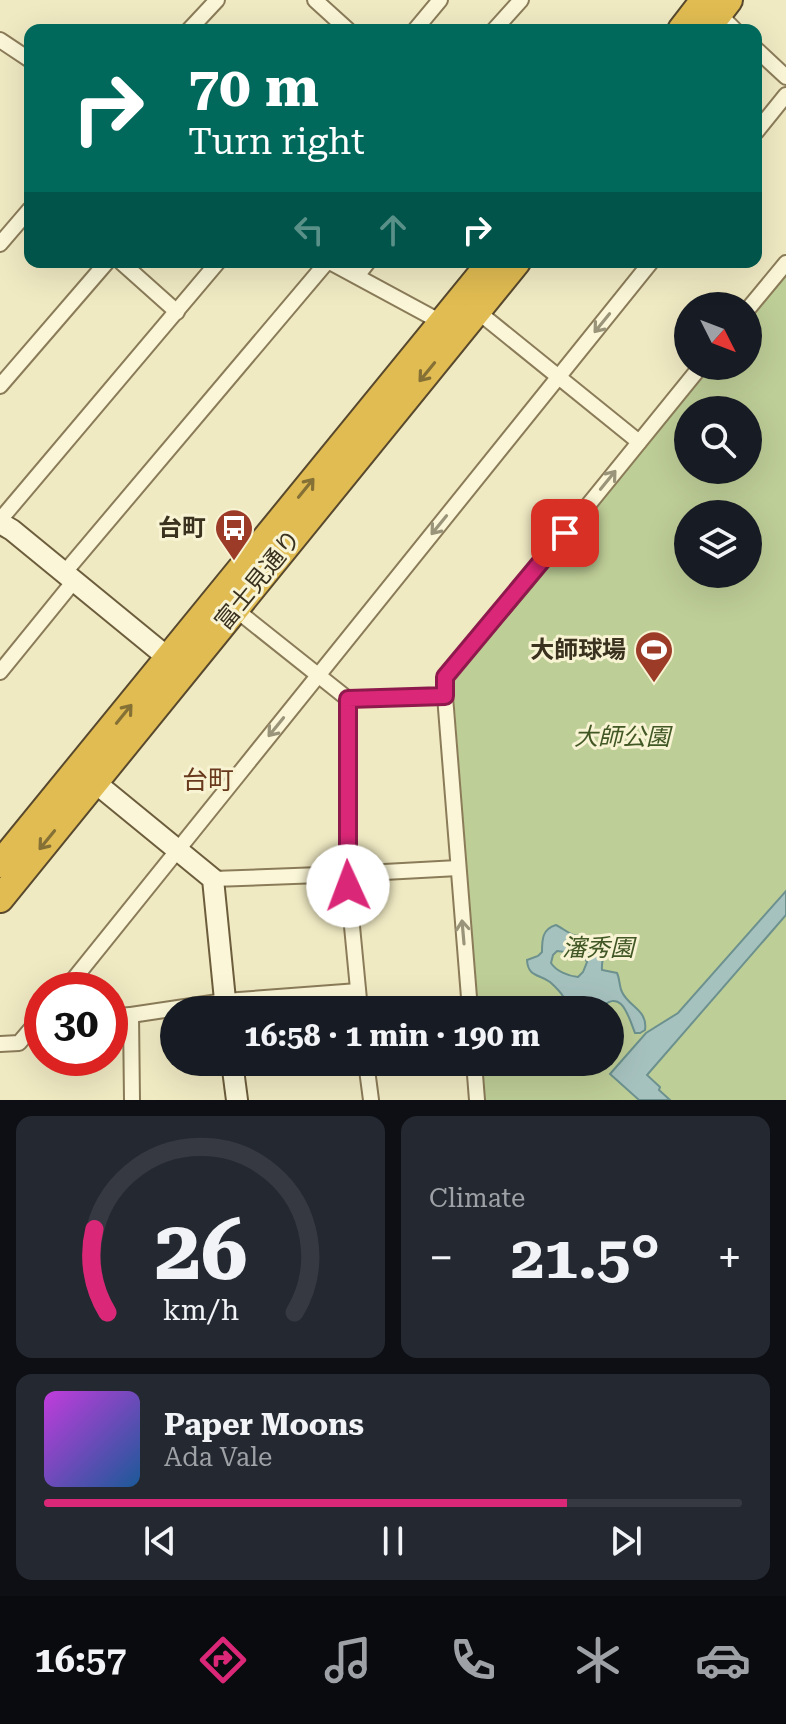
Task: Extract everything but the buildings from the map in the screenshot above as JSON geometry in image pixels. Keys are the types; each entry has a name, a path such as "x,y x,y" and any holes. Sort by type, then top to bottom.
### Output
{"highway":[{"path":"693,24 717,12"},
{"name":"富士見通り","path":"0,899 87,776 486,268"},
{"name":"富士見通り","path":"176,664 235,609 512,268"},
{"name":"富士見通り","path":"0,864 87,776"}],"street":[{"path":"195,24 217,0"},
{"path":"315,0 341,24"},
{"path":"420,24 440,0"},
{"path":"499,24 521,0"},
{"path":"0,40 24,56"},
{"path":"762,55 786,77"},
{"path":"762,125 786,95"},
{"path":"0,244 24,216"},
{"path":"762,292 786,263"},
{"path":"0,386 102,268"},
{"path":"128,268 177,312"},
{"path":"176,664 0,521 213,268"},
{"path":"0,672 69,576 323,268"},
{"path":"340,268 441,322 477,311 639,442"},
{"path":"357,276 363,268"},
{"path":"84,972 177,849 646,268"},
{"path":"469,996 445,677 690,380"},
{"path":"235,609 348,699 445,696"},
{"path":"348,699 347,874 359,996"},
{"path":"87,776 213,879 458,868"},
{"path":"213,879 225,996"},
{"path":"311,996 358,991"},
{"path":"128,1015 160,1012"},
{"path":"131,1015 132,1100"},
{"path":"0,1044 19,1043 24,1037"},
{"path":"234,1076 237,1100"},
{"path":"368,1076 371,1100"},
{"path":"475,1076 477,1100"}],"green space":[{"name":"大師公園","path":"786,275 786,1100 484,1100 482,1076 624,1076 624,996 476,996 453,683 674,413 674,484 762,484 762,396 687,396 701,380 762,380 762,305"}],"water":[{"path":"786,891 786,915 647,1075 670,1100 639,1100 612,1076 624,1076 624,1058 646,1033 678,1013"},
{"path":"556,925 573,935 593,936 600,940 604,950 602,970 617,973 625,997 644,1018 645,1030 635,1033 624,1008 624,996 562,996 550,982 532,972 527,960 542,952 548,929","holes":["571,947 580,949 587,962 578,977 563,973 551,963 557,951 565,952"]}],"place":[{"name":"台町","path":"234,562"},
{"name":"大師球場","path":"654,684"}],"district":[{"name":"台町","path":"208,780"}],"route":[{"path":"348,886 348,699 445,696 445,677 565,533"}],"park label":[{"name":"瀋秀園","path":"598,948"}]}
